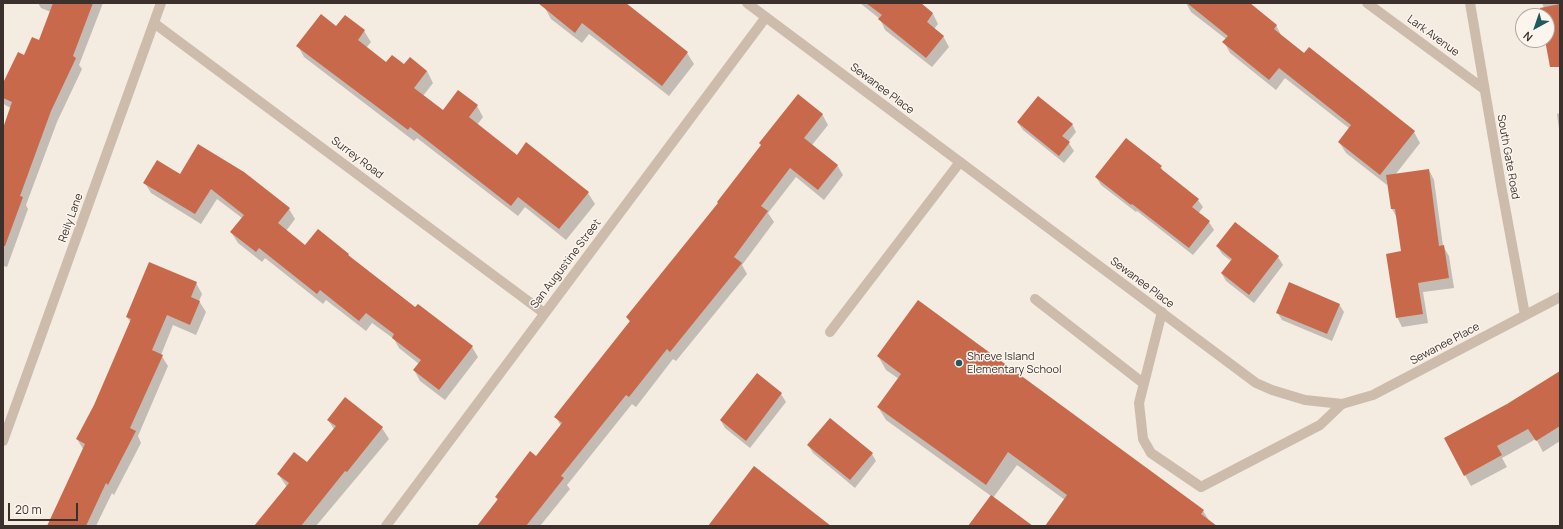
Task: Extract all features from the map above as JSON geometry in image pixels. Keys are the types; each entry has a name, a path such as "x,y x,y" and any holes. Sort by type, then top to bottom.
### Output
{"street":[{"name":"Reily Lane","path":"3,441 161,3"},
{"name":"Sewanee Place","path":"746,3 1256,383 1272,390 1305,400 1342,404 1373,395 1560,297"},
{"name":"Lark Avenue","path":"1367,3 1484,89"},
{"name":"South Gate Road","path":"1470,3 1525,316"},
{"name":"San Augustine Street","path":"386,526 766,17"},
{"name":"Surrey Road","path":"154,23 544,313"},
{"path":"830,332 960,162"},
{"path":"1035,299 1144,383"},
{"path":"1162,312 1139,403 1142,439 1151,453 1201,487 1320,425 1342,404"}],"building":[{"path":"53,3 93,3 73,56 76,58 51,111 20,196 23,197 5,246 3,246 3,128 12,102 3,98 3,83 18,52 24,55 32,37 39,40"},
{"path":"538,3 626,3 688,52 662,86 582,23 575,33"},
{"path":"866,3 921,3 933,13 927,22 944,36 926,58 878,19 882,15"},
{"path":"1187,3 1250,3 1277,25 1274,29 1304,53 1309,47 1415,131 1380,175 1338,142 1351,125 1279,68 1269,80 1222,42 1228,36"},
{"path":"1560,4 1560,67 1550,67 1546,48 1555,48 1555,8 1540,8"},
{"path":"321,14 336,26 345,15 365,30 358,40 386,62 392,55 404,64 410,57 427,71 414,88 443,110 458,90 478,105 469,117 517,155 526,142 589,192 559,229 518,197 511,206 410,127 408,130 296,46"},
{"path":"798,94 823,114 804,138 838,165 818,190 790,168 761,206 768,211 734,257 742,263 670,352 667,349 629,397 626,395 561,476 564,478 526,526 477,526 498,499 495,497 530,451 536,456 562,423 554,417 630,321 626,317 718,203 717,202 761,145 759,143"},
{"path":"1038,96 1073,124 1062,136 1070,142 1059,156 1017,122"},
{"path":"1126,138 1162,166 1160,168 1199,199 1192,207 1210,221 1189,248 1095,177"},
{"path":"198,144 244,172 290,208 278,223 305,245 318,229 349,254 348,255 415,307 418,304 473,346 439,390 413,370 421,360 392,338 394,334 366,313 359,321 320,290 317,294 259,248 256,252 230,232 244,215 211,189 195,214 143,183 157,160 180,174"},
{"path":"1429,169 1439,246 1444,245 1449,278 1418,283 1423,314 1396,318 1386,254 1401,251 1395,209 1391,209 1386,175"},
{"path":"1235,222 1279,256 1249,295 1221,273 1232,259 1216,246"},
{"path":"149,262 197,282 191,297 200,301 190,325 167,315 152,350 163,355 130,428 136,431 108,485 106,483 86,526 47,526 85,444 76,439 94,405 131,319 126,317"},
{"path":"1289,282 1340,304 1327,334 1276,313"},
{"path":"918,300 1204,510 1201,514 1217,526 1045,526 1067,495 1008,452 986,485 877,407 901,374 877,356"},
{"path":"1560,371 1560,426 1536,441 1528,429 1497,446 1502,455 1464,476 1444,438 1507,404"},
{"path":"757,373 782,393 746,441 720,420"},
{"path":"345,397 383,427 301,526 254,526 289,483 277,474 294,452 307,462 336,426 327,420"},
{"path":"830,418 873,453 850,480 807,445"},
{"path":"754,466 831,526 708,526"},
{"path":"991,495 1033,526 968,526"}],"place":[{"name":"Shreve Island Elementary School","path":"959,363"}]}
